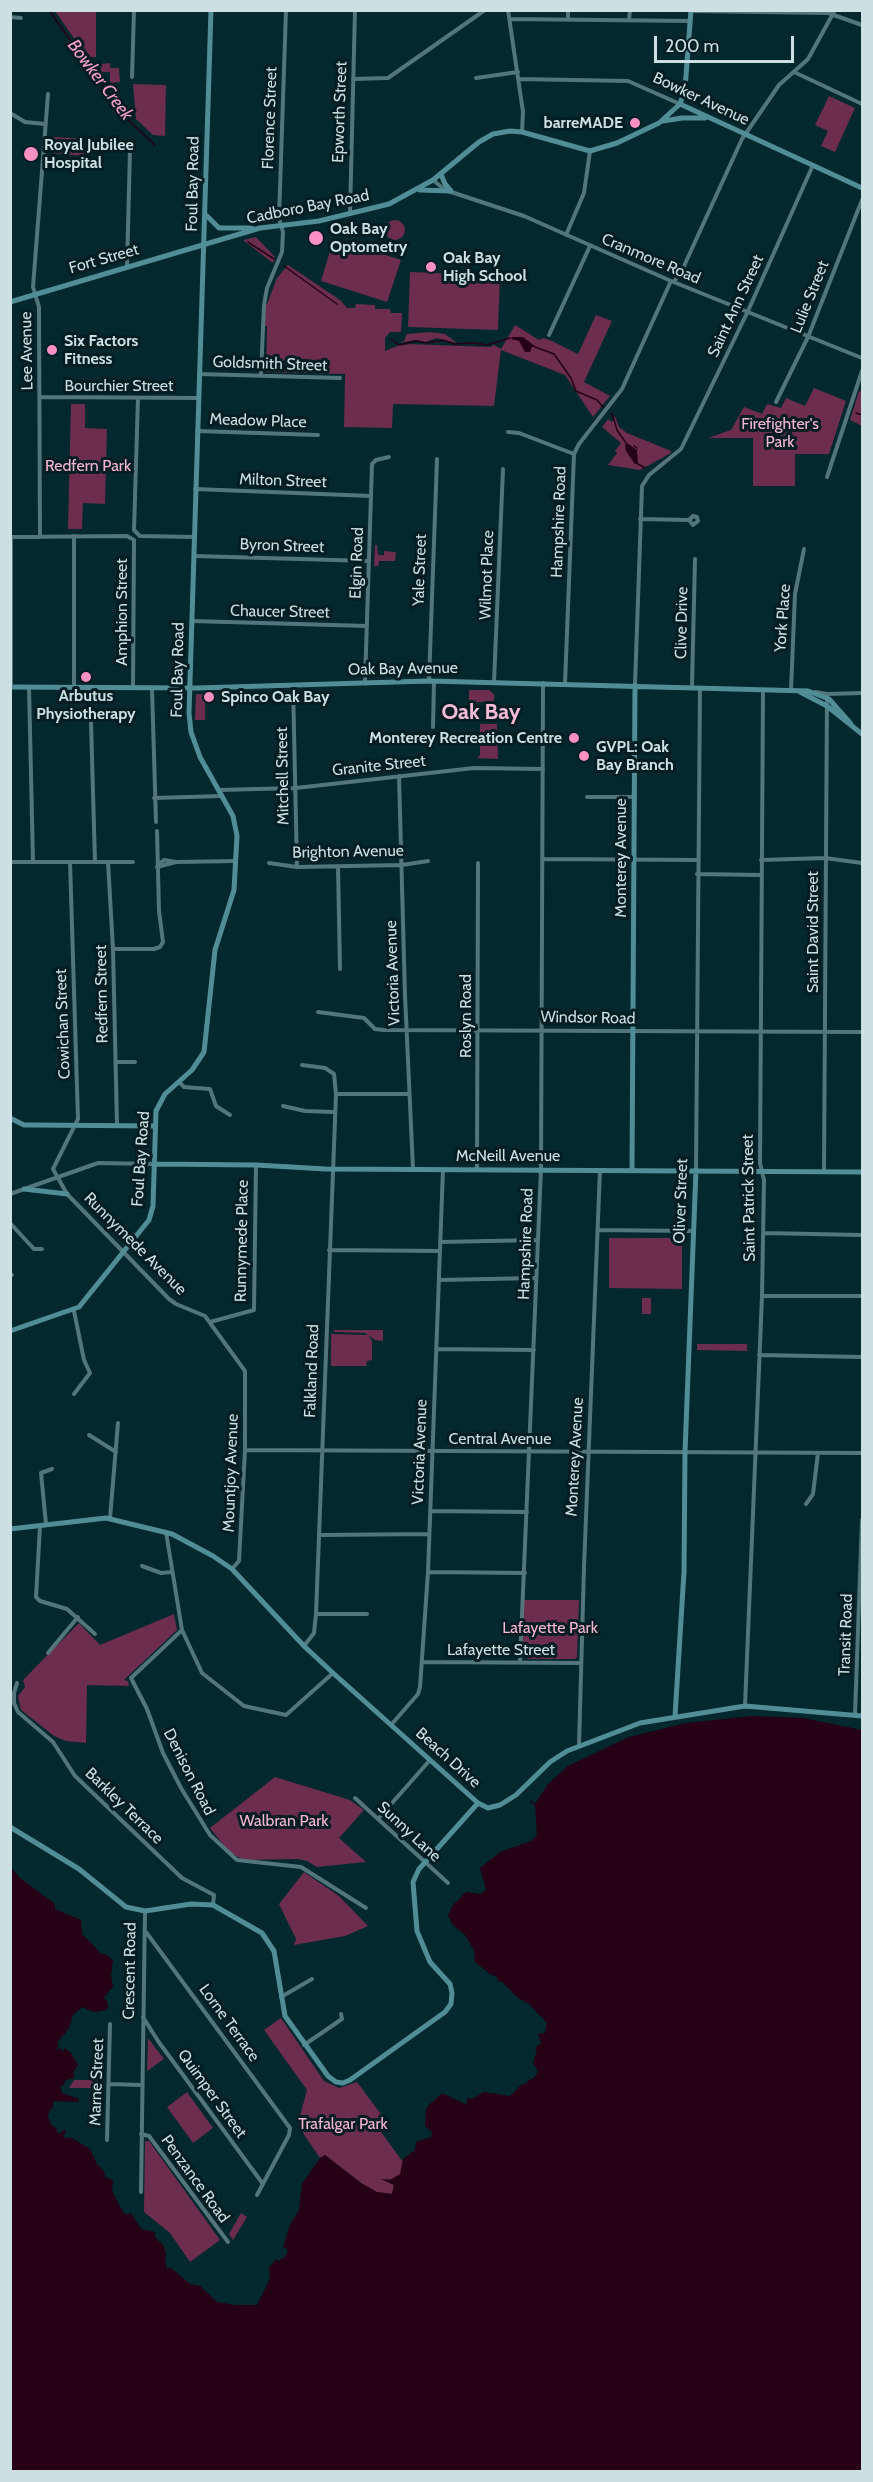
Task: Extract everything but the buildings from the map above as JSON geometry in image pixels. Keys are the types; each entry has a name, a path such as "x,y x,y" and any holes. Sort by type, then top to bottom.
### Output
{"street":[{"path":"132,77 134,10"},
{"name":"Foul Bay Road","path":"10,1331 74,1311 80,1307 149,1220 152,1214 158,1104 200,1060 205,1046 213,961 232,901 237,836 233,816 202,763 194,744 189,713 212,10"},
{"name":"Florence Street","path":"261,375 264,305 267,288 281,258 283,232 279,218 286,10"},
{"name":"Epworth Street","path":"350,215 355,10"},
{"path":"352,79 388,78 484,10"},
{"path":"508,10 519,79 522,132"},
{"path":"568,10 568,19"},
{"path":"630,10 630,20"},
{"path":"566,235 584,193 590,151 617,144 659,123 680,104 686,89 692,11 834,12 862,25"},
{"name":"Hampshire Road","path":"565,684 574,454 579,444 622,389 673,282 684,266 745,135 779,85 808,59 818,45 834,12"},
{"path":"10,17 21,18"},
{"path":"510,19 690,21"},
{"path":"476,78 518,72"},
{"path":"794,72 862,104"},
{"name":"Bowker Avenue","path":"519,79 628,81 668,97 708,118 862,188"},
{"name":"Lee Avenue","path":"40,537 39,307 33,287 48,94"},
{"path":"668,97 674,108 668,116"},
{"path":"10,113 26,122 45,124"},
{"path":"659,123 682,118 708,118"},
{"name":"Cadboro Bay Road","path":"206,243 260,228 319,221 389,204 433,180 479,142 493,134 510,131 522,132 590,151"},
{"path":"126,267 130,150"},
{"name":"Saint Ann Street","path":"676,455 748,311 813,165"},
{"path":"441,174 451,191"},
{"name":"Cranmore Road","path":"433,180 445,190 501,207 673,282 862,358"},
{"path":"416,191 427,189 451,191"},
{"name":"Lulie Street","path":"776,402 808,337 862,200"},
{"path":"206,216 219,228 260,228"},
{"name":"Fort Street","path":"10,302 206,243"},
{"path":"549,335 590,246"},
{"path":"827,477 862,371"},
{"name":"Goldsmith Street","path":"200,374 340,378"},
{"name":"Bourchier Street","path":"40,397 198,398"},
{"name":"Amphion Street","path":"134,687 133,536 138,398"},
{"name":"Meadow Place","path":"197,431 318,435"},
{"path":"508,432 519,433 574,454"},
{"name":"Monterey Avenue","path":"632,1170 635,685 641,491 646,478 676,455"},
{"name":"Elgin Road","path":"365,682 372,464 376,460 389,457"},
{"name":"Yale Street","path":"434,727 431,681 436,459"},
{"name":"Wilmot Place","path":"494,682 502,469"},
{"name":"Milton Street","path":"195,489 371,496"},
{"path":"640,519 689,520"},
{"path":"74,536 74,687"},
{"path":"11,687 11,537 195,537"},
{"name":"York Place","path":"793,690 795,594 804,549"},
{"name":"Byron Street","path":"195,556 369,561"},
{"name":"Clive Drive","path":"692,686 695,560"},
{"name":"Chaucer Street","path":"192,621 367,626"},
{"name":"Oak Bay Avenue","path":"11,687 190,688 431,681 692,686 808,691 827,696"},
{"name":"Hampshire Road","path":"520,1662 541,1170 543,683"},
{"name":"Mitchell Street","path":"293,685 297,867"},
{"path":"29,687 33,862"},
{"path":"90,687 95,862"},
{"name":"Oliver Street","path":"675,1716 684,1572 685,1452 696,1170 700,687"},
{"path":"152,688 156,822"},
{"name":"Saint Patrick Street","path":"745,1706 762,1296 764,1180 761,1170 763,689"},
{"path":"793,690 827,706 862,734"},
{"path":"827,696 862,693"},
{"path":"827,696 850,724"},
{"name":"Saint David Street","path":"824,1171 827,696"},
{"name":"Granite Street","path":"219,790 296,788 474,768 543,769"},
{"name":"Victoria Avenue","path":"399,776 413,1169"},
{"path":"154,798 223,796"},
{"path":"587,797 635,797"},
{"path":"113,949 154,949 160,947 163,942 156,868 157,831"},
{"path":"761,860 825,858 862,863"},
{"path":"542,859 697,860"},
{"path":"156,868 176,862 236,861"},
{"name":"Brighton Avenue","path":"269,863 297,867 402,865 428,861"},
{"path":"10,862 133,862"},
{"name":"Cowichan Street","path":"58,1177 53,1169 78,1119 70,862"},
{"name":"Redfern Street","path":"108,862 113,949 117,1125"},
{"name":"Roslyn Road","path":"477,1169 478,863"},
{"path":"338,866 340,969"},
{"path":"697,874 761,874"},
{"name":"Windsor Road","path":"318,1011 364,1018 375,1029 862,1032"},
{"path":"116,1062 135,1062"},
{"path":"302,1065 325,1068 334,1074 336,1094 409,1094"},
{"path":"179,1081 184,1087 210,1089 217,1108 230,1115"},
{"name":"Falkland Road","path":"304,1646 314,1633 316,1614 336,1094"},
{"path":"283,1106 305,1111 334,1112"},
{"path":"10,1118 24,1125 155,1126"},
{"path":"10,1194 98,1163 154,1164"},
{"name":"McNeill Avenue","path":"154,1164 256,1165 334,1169 862,1172"},
{"name":"Runnymede Place","path":"210,1322 254,1310 256,1165"},
{"name":"Victoria Avenue","path":"391,1725 418,1694 422,1662 428,1572 443,1169"},
{"name":"Monterey Avenue","path":"579,1745 600,1170"},
{"name":"Runnymede Avenue","path":"58,1177 67,1194 170,1299 176,1304 205,1316 241,1362 247,1376"},
{"path":"24,1189 67,1194"},
{"path":"10,1223 34,1249 42,1249"},
{"path":"598,1230 694,1231"},
{"path":"763,1233 862,1235"},
{"path":"440,1242 538,1240"},
{"path":"329,1250 440,1251"},
{"path":"439,1280 536,1278"},
{"path":"762,1296 862,1296"},
{"path":"74,1311 84,1360 90,1373 74,1394"},
{"path":"436,1349 534,1350"},
{"path":"759,1355 862,1357"},
{"name":"Mountjoy Avenue","path":"232,1569 239,1561 247,1376"},
{"path":"110,1518 118,1423"},
{"path":"89,1435 116,1453"},
{"name":"Central Avenue","path":"245,1450 862,1453"},
{"path":"806,1504 813,1494 818,1453"},
{"path":"52,1469 41,1473 43,1525 36,1597 67,1609 95,1634"},
{"path":"430,1511 527,1512"},
{"name":"Beach Drive","path":"10,1529 110,1518 169,1533 232,1569 304,1646 478,1803 488,1808 500,1805 516,1795 550,1762 579,1745 633,1725 675,1716 745,1706 862,1716"},
{"name":"Transit Road","path":"855,1714 862,1520"},
{"path":"169,1533 172,1572 182,1630 202,1673 244,1706 286,1714 333,1672"},
{"path":"319,1535 429,1534"},
{"path":"142,1566 161,1573 172,1572"},
{"path":"428,1572 525,1573"},
{"path":"316,1614 367,1614"},
{"path":"48,1653 78,1617"},
{"name":"Denison Road","path":"182,1630 134,1674 131,1681 147,1708 163,1753 210,1835 242,1862 301,1867 366,1908"},
{"name":"Lafayette Street","path":"422,1662 581,1663"},
{"name":"Barkley Terrace","path":"17,1683 14,1703 23,1718 52,1742 75,1776 182,1878 214,1895 213,1905"},
{"path":"378,1819 430,1760"},
{"name":"Sunny Lane","path":"355,1798 447,1883"},
{"path":"145,1911 191,1904 213,1905 256,1928 266,1937 274,1951 285,2016 331,2079 340,2083 347,2082 448,2009 453,1999 450,1984 426,1957 416,1925 413,1882 415,1874 478,1803"},
{"name":"Crescent Road","path":"10,1827 79,1869 116,1901 132,1909 145,1911 141,2192"},
{"name":"Lorne Terrace","path":"146,1932 213,2020 290,2128 263,2184"},
{"path":"280,1997 312,1979"},
{"path":"304,2045 342,2019 342,2014"},
{"name":"Quimper Street","path":"143,2017 158,2041 263,2184"},
{"name":"Marne Street","path":"107,2140 110,2024"},
{"path":"109,2084 142,2085"},
{"name":"Penzance Road","path":"141,2134 149,2136 228,2242"},
{"path":"257,2194 263,2184"}],"green space":[{"path":"55,11 96,11 96,57 87,57"},
{"path":"110,63 110,68 119,68 120,82 110,83 110,72 101,72 101,64"},
{"path":"133,84 166,85 165,136 153,135 136,119"},
{"path":"829,96 855,108 835,152 821,146 828,131 815,125"},
{"path":"53,137 86,139 84,156 52,153"},
{"path":"395,220 402,223 405,230 402,237 395,240 388,237 385,230 388,223"},
{"path":"256,237 275,257 273,263 243,240"},
{"path":"334,238 401,260 387,302 321,281"},
{"path":"288,265 340,300 347,308 355,308 356,304 375,305 375,309 390,309 391,313 402,313 401,332 390,332 385,338 385,351 409,344 490,347 494,345 501,349 515,325 539,340 544,338 578,354 596,315 612,321 584,382 610,396 593,417 565,375 501,350 494,406 393,404 392,428 344,427 345,374 266,372 267,326 263,326 264,304 267,304 277,278"},
{"path":"410,272 500,275 498,330 408,327"},
{"path":"430,332 445,334 457,343 437,338 425,342 416,340 399,343 404,341 407,334"},
{"name":"Firefighter's Park","path":"814,388 846,401 829,454 795,454 795,486 753,486 753,438 708,438 731,430 744,407 762,414 767,404 781,408 786,398 805,406"},
{"path":"859,391 862,392 862,426 850,420"},
{"name":"Redfern Park","path":"71,404 85,404 85,428 107,429 105,504 83,503 82,529 68,529"},
{"path":"615,416 619,427 627,433 671,451 671,453 640,470 608,465 621,443 602,427 608,419 612,422"},
{"path":"375,545 377,545 378,555 384,555 384,551 396,552 395,561 379,561 378,566 374,566"},
{"path":"469,690 489,690 494,694 494,702 469,702"},
{"path":"196,694 205,694 205,720 195,720"},
{"path":"480,724 497,724 498,759 477,758 480,755"},
{"path":"609,1238 682,1238 682,1289 609,1288"},
{"path":"642,1298 651,1298 651,1314 642,1314"},
{"path":"334,1330 383,1330 383,1341 375,1340 365,1333 334,1332"},
{"path":"331,1334 368,1335 372,1341 372,1360 367,1361 366,1366 331,1366"},
{"path":"697,1344 747,1344 747,1351 697,1350"},
{"name":"Lafayette Park","path":"524,1600 579,1600 577,1657 575,1659 528,1659 522,1656"},
{"path":"174,1614 177,1630 124,1680 128,1681 129,1686 87,1685 86,1743 66,1741 54,1736 21,1710 18,1696 25,1687 23,1680 79,1623 100,1645"},
{"name":"Walbran Park","path":"275,1777 350,1800 364,1810 339,1838 366,1862 317,1867 298,1859 244,1860 229,1852 210,1828"},
{"name":"Walbran Park","path":"304,1872 339,1896 368,1926 345,1936 294,1945 296,1939 279,1904"},
{"name":"Trafalgar Park","path":"281,2018 324,2081 339,2088 357,2082 389,2125 381,2132 403,2162 401,2174 393,2179 385,2180 394,2185 392,2194 376,2192 325,2155 320,2158 305,2136 298,2123 307,2090 264,2030"},
{"path":"148,2038 164,2059 147,2071"},
{"path":"74,2080 100,2080 96,2088 69,2088"},
{"path":"187,2092 213,2128 193,2143 167,2107"},
{"path":"145,2141 149,2141 220,2240 190,2262 170,2233 144,2212"},
{"path":"241,2213 247,2217 233,2240 229,2234"}],"shaded area":[{"path":"512,337 523,337 536,347 532,347 530,352 525,352 519,341 511,339"},
{"path":"627,443 637,450 638,464 635,464 626,451"},
{"path":"753,1716 803,1718 862,1730 862,2471 11,2471 11,1868 20,1878 55,1904 55,1909 81,1920 82,1934 99,1953 113,1960 111,1976 113,1986 103,1999 106,1999 107,2010 94,2012 82,2007 73,2015 69,2028 57,2043 59,2044 56,2050 61,2048 62,2052 65,2048 78,2065 74,2070 74,2078 66,2080 60,2086 62,2093 79,2099 78,2102 53,2101 53,2108 49,2111 48,2116 51,2125 56,2128 58,2134 66,2129 63,2135 65,2138 72,2138 90,2149 97,2164 104,2171 105,2177 113,2180 112,2191 122,2210 126,2215 131,2213 141,2229 155,2232 155,2237 163,2245 166,2253 167,2268 171,2268 190,2284 200,2286 217,2302 257,2305 270,2279 269,2268 276,2259 278,2261 285,2257 288,2250 283,2247 290,2225 299,2210 302,2184 320,2158 325,2155 361,2183 377,2192 392,2194 394,2185 381,2179 390,2180 400,2174 403,2159 415,2150 416,2142 431,2137 432,2132 425,2126 426,2110 442,2093 467,2105 467,2098 472,2099 484,2092 510,2096 536,2075 538,2071 533,2063 537,2051 535,2048 541,2043 538,2034 545,2033 547,2023 529,2004 518,1998 501,1981 498,1982 497,1977 475,1962 474,1950 465,1935 453,1925 448,1915 453,1905 467,1892 480,1894 486,1890 480,1868 500,1852 531,1841 537,1835 535,1804 548,1784 568,1766 629,1737 686,1723"}],"waterway":[{"name":"Bowker Creek","path":"49,10 124,116 155,145"},
{"name":"Bowker Creek","path":"248,242 274,259"},
{"name":"Bowker Creek","path":"284,266 337,304"},
{"name":"Bowker Creek","path":"391,339 399,345 416,341 427,343 443,340 454,344 487,345 510,338"},
{"name":"Bowker Creek","path":"535,347 554,354 571,378 576,391 597,400 603,407"},
{"name":"Bowker Creek","path":"612,413 617,430 626,443"},
{"name":"Bowker Creek","path":"856,413 862,415"},
{"name":"Bowker Creek","path":"638,464 645,468"},
{"path":"531,1801 535,1804"}],"place":[{"name":"barreMADE","path":"635,123"},
{"name":"Royal Jubilee Hospital","path":"31,154"},
{"name":"Oak Bay Optometry","path":"316,238"},
{"name":"Oak Bay High School","path":"431,267"},
{"name":"Six Factors Fitness","path":"52,350"},
{"name":"Arbutus Physiotherapy","path":"86,677"},
{"name":"Spinco Oak Bay","path":"209,697"},
{"name":"Monterey Recreation Centre","path":"574,738"},
{"name":"GVPL: Oak Bay Branch","path":"584,756"}],"district":[{"name":"Oak Bay","path":"481,713"}]}
